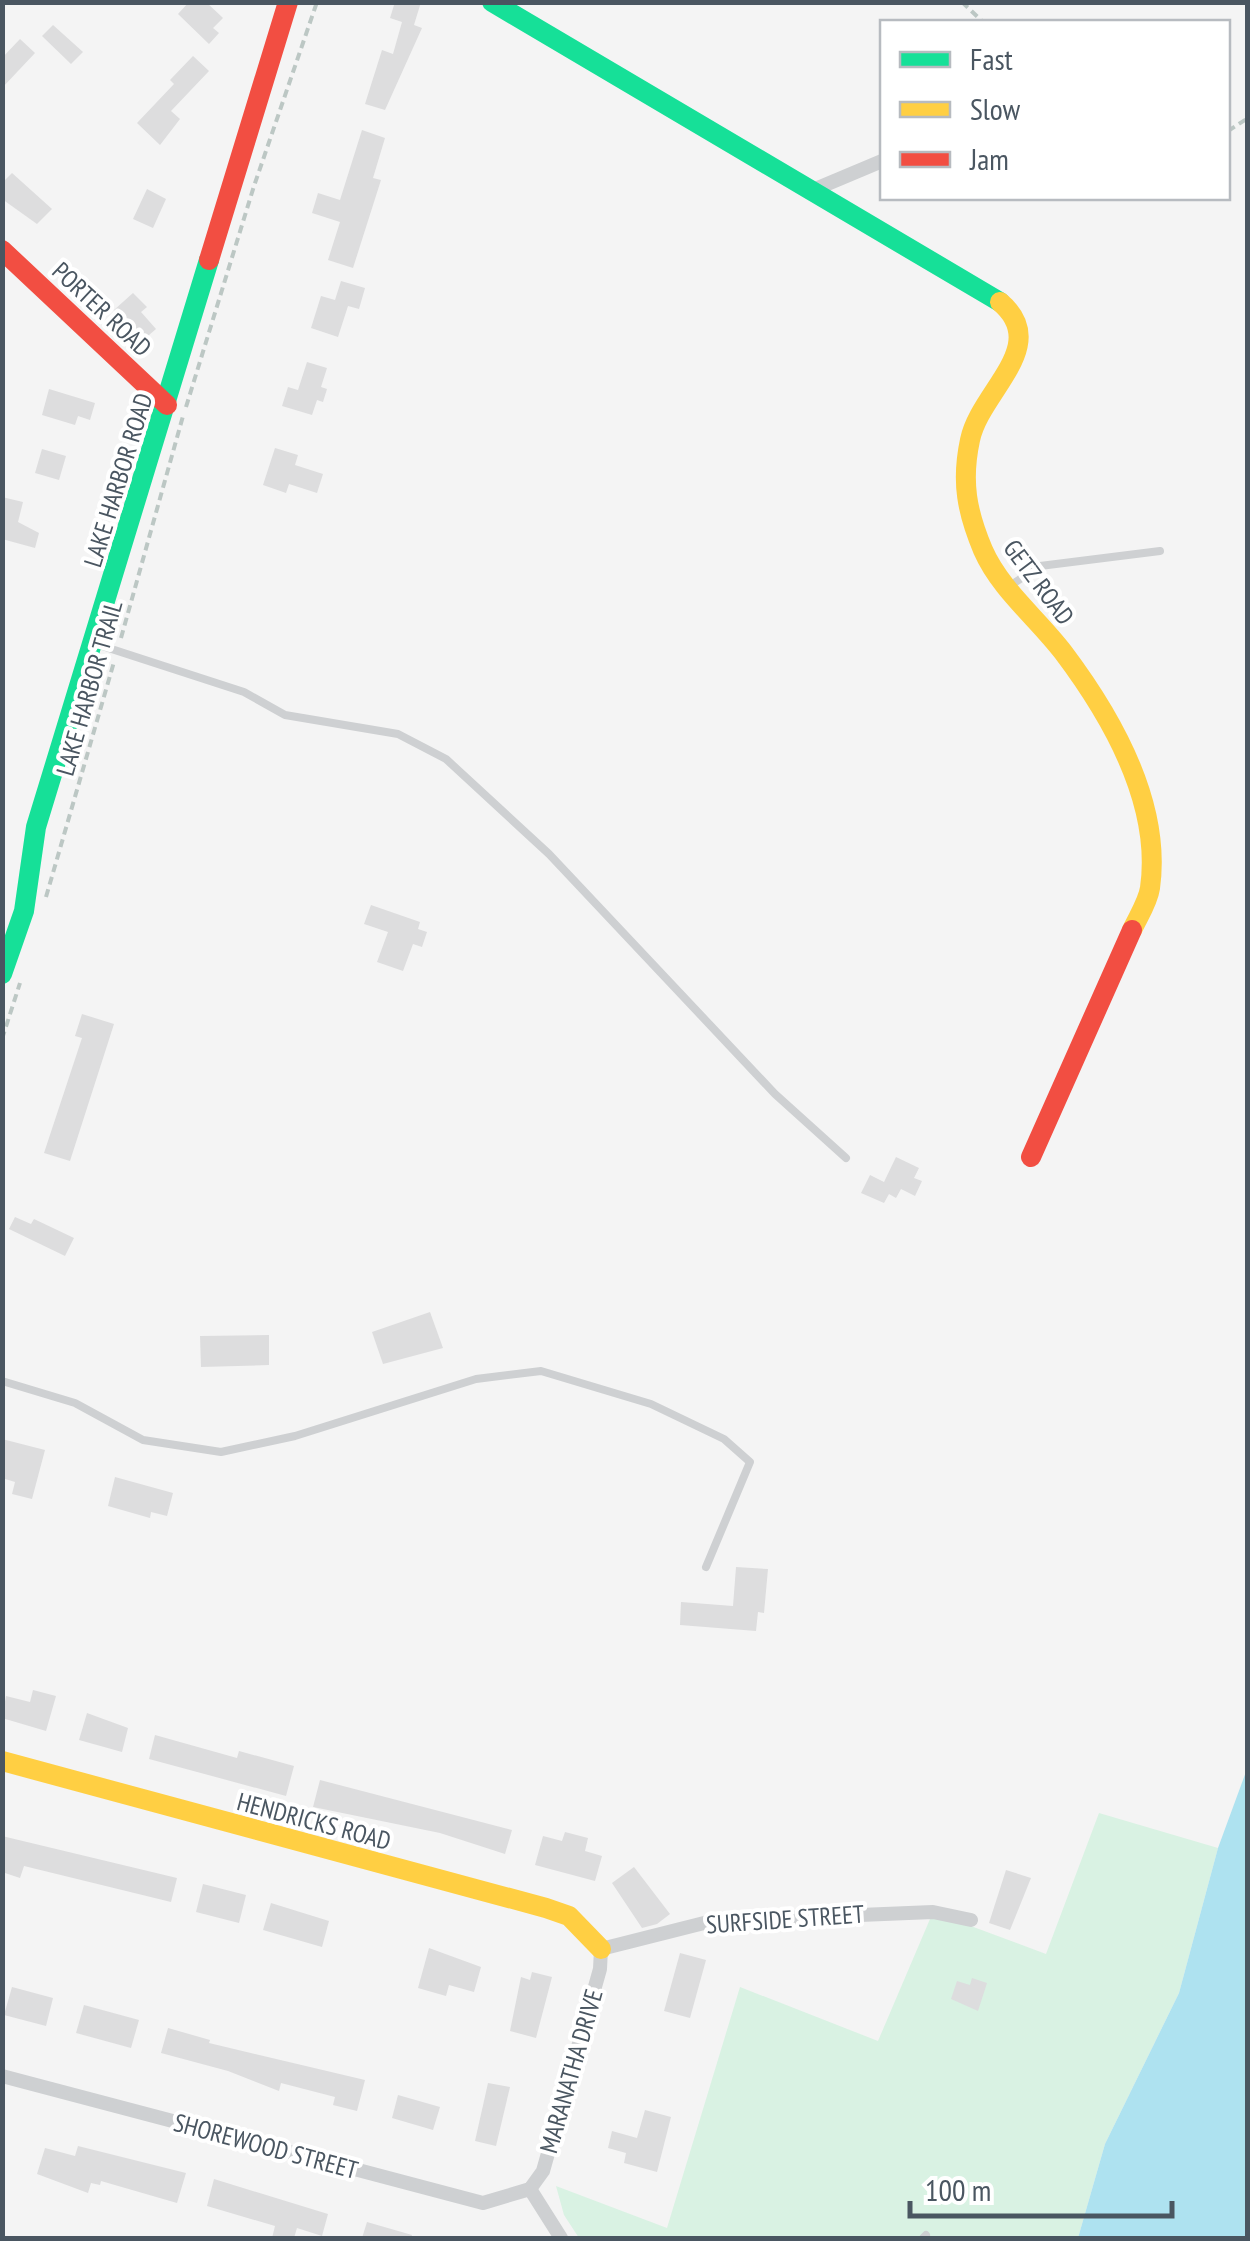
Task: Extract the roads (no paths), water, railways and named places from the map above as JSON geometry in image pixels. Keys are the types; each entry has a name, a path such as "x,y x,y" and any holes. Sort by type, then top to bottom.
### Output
{"street":[{"name":"LAKE HARBOR ROAD","path":"11,978 36,827 288,2"},
{"name":"GETZ ROAD","path":"492,2 991,294 1017,323 1022,334 1020,349 981,410 970,438 964,493 967,513 990,566 1064,654 1130,763 1148,816 1150,890 1031,1157"},
{"path":"813,190 880,162"},
{"name":"PORTER ROAD","path":"2,250 167,406"},
{"name":"HENDRICKS ROAD","path":"2,1761 546,1908 569,1916 600,1948"},
{"name":"SURFSIDE STREET","path":"600,1948 712,1921 932,1912 971,1920"},
{"name":"MARANATHA DRIVE","path":"530,2190 544,2171 600,1969 600,1948"},
{"name":"SHOREWOOD STREET","path":"2,2076 483,2203 530,2190"},
{"path":"530,2190 561,2238"}],"lane":[{"path":"1008,588 1040,566 1160,552"},
{"path":"93,644 244,692 285,715 398,734 446,759 549,854 775,1094 846,1158"},
{"path":"2,1380 75,1403 144,1440 221,1452 295,1436 476,1379 541,1371 651,1404 724,1438 750,1462 706,1567"}],"water":[{"path":"1247,1769 1247,2238 1078,2238 1105,2144 1179,1993 1218,1848"}]}
